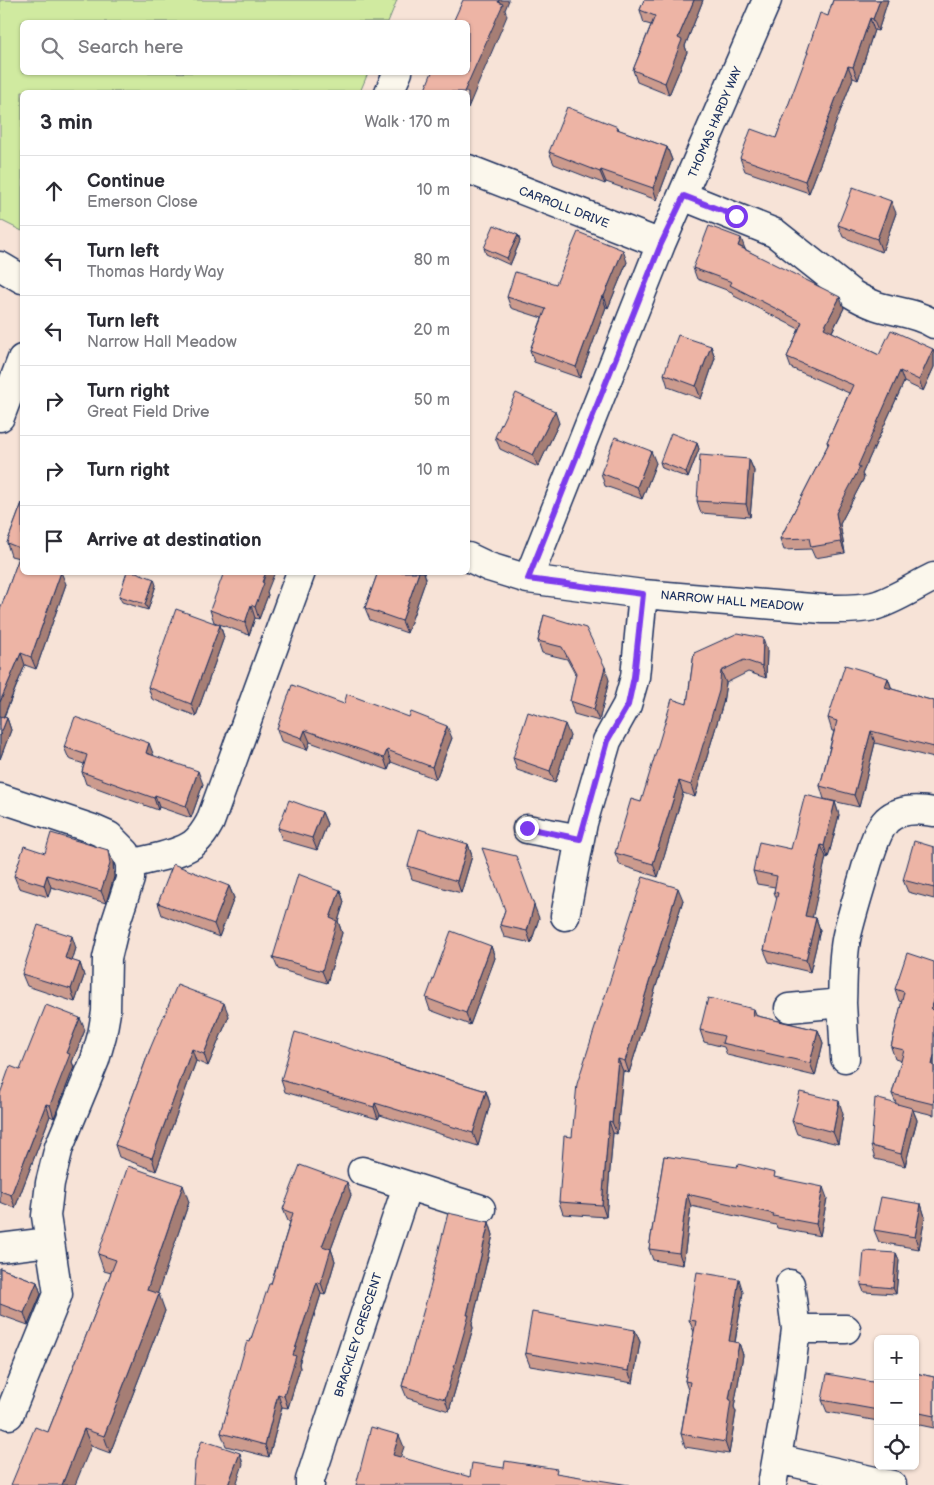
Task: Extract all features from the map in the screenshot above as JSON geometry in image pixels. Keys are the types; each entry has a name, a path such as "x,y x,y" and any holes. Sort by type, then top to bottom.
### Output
{"street":[{"name":"THOMAS HARDY WAY","path":"528,579 661,244 684,196 767,0"},
{"path":"390,90 397,75"},
{"name":"CARROLL DRIVE","path":"470,170 661,244"},
{"path":"684,196 776,232 852,294 863,300 876,306 916,316 934,324"},
{"path":"0,266 20,278"},
{"path":"0,417 20,364"},
{"name":"NARROW HALL MEADOW","path":"470,558 489,567 528,579 643,594 781,606 851,609 874,606 900,595 934,576"},
{"path":"130,864 178,851 192,845 206,829 300,575"},
{"path":"564,916 580,839 607,741 628,705 634,677 643,594"},
{"path":"0,798 93,828 109,836 126,853 130,864 130,879 107,958 106,1012 102,1035 95,1060 59,1146 50,1183 46,1216 58,1294 9,1415"},
{"path":"846,1058 842,1003 847,936 877,833 887,820 903,811 918,809 934,812"},
{"path":"527,828 580,839"},
{"path":"788,1008 842,1003"},
{"path":"362,1171 481,1209"},
{"name":"BRACKLEY CRESCENT","path":"310,1485 310,1480 407,1186"},
{"path":"0,1248 49,1242"},
{"path":"772,1485 778,1459 796,1329 790,1284"},
{"path":"796,1329 846,1329"},
{"path":"778,1459 892,1485"}],"green space":[{"path":"0,0 397,0 389,20 20,20 20,75 367,75 361,90 20,90 20,230 0,220"}],"building":[{"path":"463,0 499,0 498,2 503,4 465,90 425,90 431,75 470,75 470,20 454,20"},
{"path":"644,0 694,0 678,38 682,40 665,83 633,70 655,16 640,10"},
{"path":"833,0 880,0 873,19 870,18 853,67 848,66 805,181 740,158 751,129 776,138 808,52 820,13 828,16"},
{"path":"567,107 618,127 617,129 667,147 653,188 601,170 600,172 549,152"},
{"path":"853,187 891,201 877,239 838,225"},
{"path":"494,225 518,235 507,258 484,248"},
{"path":"709,226 741,238 738,246 840,297 824,328 879,355 891,330 933,349 919,380 900,371 858,466 860,467 836,513 841,542 811,547 809,538 780,539 829,443 827,442 853,385 787,357 802,322 730,285 732,282 693,268"},
{"path":"578,232 623,250 604,296 602,296 576,367 530,350 546,309 507,297 515,272 556,284"},
{"path":"678,335 711,346 696,386 664,374"},
{"path":"516,393 555,411 533,455 495,437"},
{"path":"671,433 697,443 686,472 660,462"},
{"path":"615,437 651,451 637,487 601,473"},
{"path":"700,455 749,459 746,504 697,501"},
{"path":"20,508 20,548 7,543"},
{"path":"20,555 20,575 60,575 31,657 21,653 0,702 0,610"},
{"path":"126,575 144,575 154,579 145,604 119,596"},
{"path":"223,575 265,575 262,582 264,583 255,607 251,605 245,623 210,610"},
{"path":"377,575 418,575 402,621 365,608"},
{"path":"176,609 220,625 191,704 148,687"},
{"path":"544,615 586,628 605,667 594,709 570,701 576,673 562,647 538,641"},
{"path":"738,633 763,638 762,666 744,660 721,671 719,691 691,785 679,781 653,864 615,853 631,799 641,802 672,699 687,704 694,653"},
{"path":"845,665 888,678 885,687 934,701 934,747 871,731 854,795 820,786 837,721 828,718"},
{"path":"292,685 344,704 347,694 409,717 411,712 447,726 432,767 387,750 384,758 305,730 302,738 277,729"},
{"path":"528,712 565,724 550,771 513,758"},
{"path":"0,716 7,718 0,736"},
{"path":"75,717 149,743 146,753 198,771 186,806 155,795 154,798 82,772 87,755 64,747"},
{"path":"805,795 835,802 824,846 821,845 805,916 816,918 806,960 764,950 778,893 774,892 777,876 753,871 759,842 791,849"},
{"path":"289,800 322,812 312,838 278,828"},
{"path":"419,829 468,844 457,881 408,866"},
{"path":"51,833 108,850 110,864 101,891 47,875 44,885 14,876 24,846 45,853"},
{"path":"914,841 934,847 934,888 903,880"},
{"path":"482,848 516,856 534,905 527,931 500,925 505,910"},
{"path":"173,864 229,886 214,924 158,903"},
{"path":"298,874 340,890 330,918 337,921 322,971 273,957"},
{"path":"643,877 678,888 625,1061 618,1059 612,1122 609,1121 602,1205 559,1202 564,1136 572,1137 577,1084"},
{"path":"38,925 72,936 65,958 80,963 71,989 22,974"},
{"path":"451,931 491,946 466,1013 426,998"},
{"path":"907,953 934,962 934,1001 931,1009 934,1010 933,1104 892,1094 904,1050 891,1047 904,992 895,989"},
{"path":"177,985 224,1003 204,1054 192,1049 152,1158 115,1145 150,1049"},
{"path":"708,998 754,1009 753,1015 818,1030 810,1063 722,1043 724,1036 700,1030"},
{"path":"46,1005 80,1018 66,1053 70,1054 56,1090 50,1105 46,1104 11,1195 0,1191 0,1094 10,1066 20,1070"},
{"path":"295,1032 486,1091 473,1133 375,1103 374,1107 281,1080"},
{"path":"800,1092 839,1101 833,1132 792,1121"},
{"path":"875,1098 912,1108 901,1154 871,1146"},
{"path":"664,1156 737,1167 738,1164 775,1173 774,1177 823,1187 816,1224 773,1216 774,1214 687,1194 679,1253 649,1249"},
{"path":"300,1165 347,1182 322,1246 331,1249 321,1283 317,1282 293,1355 296,1356 284,1396 278,1394 265,1445 221,1433 247,1341 250,1342 269,1284 271,1284 293,1213 283,1209"},
{"path":"128,1166 183,1185 147,1290 159,1294 104,1436 84,1429 62,1485 11,1485 35,1427 48,1432 116,1260 98,1254"},
{"path":"881,1197 921,1204 915,1237 874,1230"},
{"path":"448,1213 489,1222 467,1315 469,1315 445,1399 402,1386 432,1281"},
{"path":"864,1251 896,1253 893,1288 861,1285"},
{"path":"0,1268 37,1282 24,1313 0,1304"},
{"path":"697,1272 739,1279 729,1341 739,1343 729,1399 731,1400 725,1442 681,1434 690,1382 685,1381 696,1321 689,1320"},
{"path":"532,1312 635,1330 628,1371 525,1353"},
{"path":"827,1374 874,1382 874,1409 822,1400"},
{"path":"919,1374 934,1377 934,1416 919,1413"},
{"path":"371,1427 399,1435 393,1455 470,1477 472,1463 504,1468 505,1461 557,1469 556,1473 629,1485 356,1485"},
{"path":"202,1440 240,1453 228,1485 193,1485 195,1461"}],"route":[{"path":"527,828 580,839 607,741 628,705 634,677 643,594 528,579 661,244 684,196 736,216"}]}
